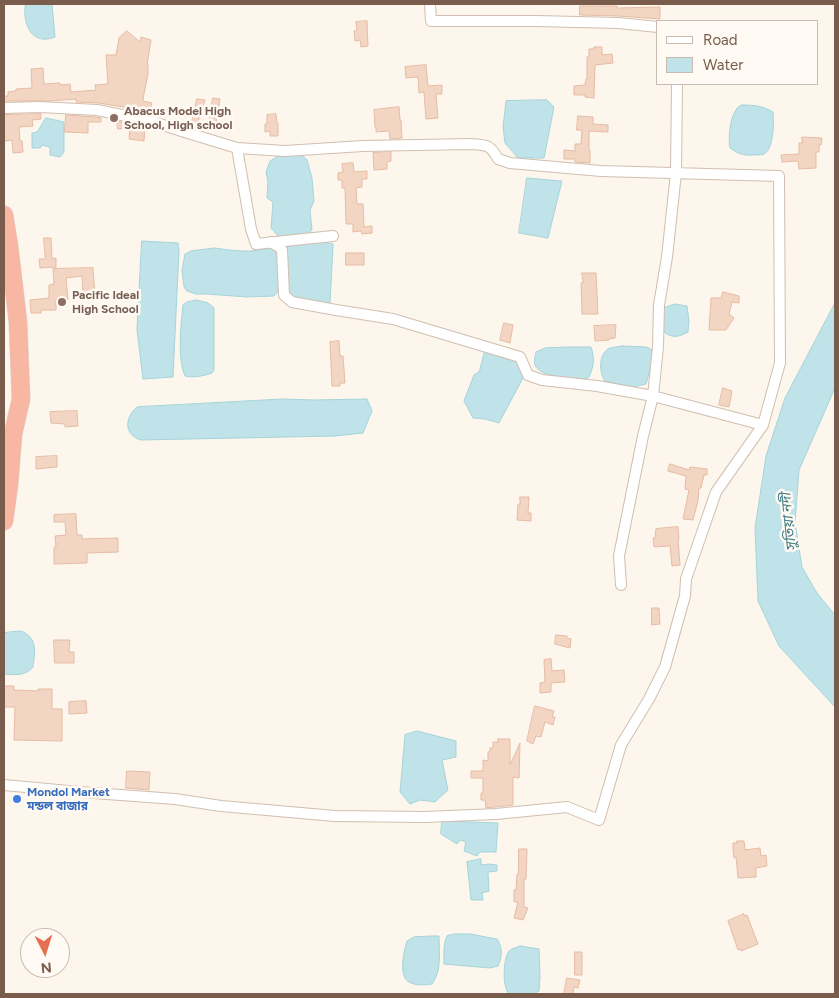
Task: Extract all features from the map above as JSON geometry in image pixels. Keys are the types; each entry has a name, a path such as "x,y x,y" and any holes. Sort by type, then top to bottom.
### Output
{"highway":[{"path":"4,214 18,322 21,399 13,434 10,484 4,521"}],"street":[{"path":"430,4 431,21 618,23 656,27"},
{"path":"621,586 619,556 653,396 658,347 658,305 667,257 676,173 677,85"},
{"path":"4,108 40,107 97,110 151,121 237,148 285,151 363,146 471,144 487,145 493,150 498,159 510,163 601,171 779,176 780,363 763,425 716,492 686,579 685,596 665,667 649,699 621,745 599,820 567,807 496,814 425,817 335,816 221,806 175,799 4,785"},
{"path":"237,148 251,229 256,244 333,236"},
{"path":"270,242 282,250 284,295 292,302 393,319 474,343 520,358 528,375 542,380 597,386 653,396 763,425"}],"water":[{"path":"26,4 52,4 55,37 43,39 34,36 26,22"},
{"path":"547,100 554,107 544,158 518,158 505,143 503,127 506,101"},
{"path":"742,105 758,106 773,112 772,141 764,154 743,155 730,148 729,134 732,118 737,108"},
{"path":"46,118 64,122 64,152 60,157 50,155 50,147 42,145 40,148 32,148 32,133 37,132"},
{"path":"299,152 307,160 312,178 314,201 310,210 312,230 307,234 279,237 271,228 273,202 267,198 268,182 266,172 270,161 280,155"},
{"path":"527,178 562,181 548,238 519,233"},
{"path":"142,241 178,243 173,377 143,379 137,330"},
{"path":"324,242 333,244 330,303 312,304 290,298 285,260 287,247 295,244"},
{"path":"215,248 256,251 270,248 276,252 280,272 277,293 274,296 247,297 196,294 187,291 184,287 182,270 185,254 191,251"},
{"path":"197,300 208,303 214,308 214,370 212,373 205,375 188,377 185,376 180,351 183,305"},
{"name":"সুতিয়া নদী","path":"835,303 835,388 799,470 795,523 802,567 817,593 835,615 835,707 779,646 758,601 755,528 766,456 785,398"},
{"path":"675,304 687,306 689,321 688,332 675,336 662,331 660,320 664,308"},
{"path":"622,346 647,347 652,350 654,356 646,384 633,387 605,381 601,368 603,354 610,348"},
{"path":"591,347 593,362 589,377 581,380 564,379 544,373 536,367 534,362 536,352 545,348"},
{"path":"485,351 518,359 524,376 499,423 473,418 464,401 474,375 479,372"},
{"path":"283,399 367,399 372,411 363,433 335,436 141,440 131,434 128,426 130,416 137,407"},
{"path":"21,631 33,641 35,651 33,667 27,672 16,675 4,674 4,633"},
{"path":"417,731 456,741 456,757 442,760 448,790 435,802 420,800 410,804 400,792 405,735"},
{"path":"442,821 498,823 496,852 480,852 477,856 464,851 466,842 460,840 457,844 441,834"},
{"path":"481,859 481,865 497,865 497,871 488,872 489,891 482,893 483,900 471,900 467,862"},
{"path":"470,934 497,939 501,952 498,966 490,968 444,964 447,936"},
{"path":"439,936 439,961 437,973 432,984 420,985 409,982 403,969 403,957 407,941 414,937"},
{"path":"520,946 539,949 539,991 533,994 509,994 505,985 505,960 510,950"}],"building":[{"path":"580,6 617,6 617,8 660,7 660,19 580,15"},
{"path":"367,21 368,46 361,47 360,40 355,41 354,31 357,30 356,22"},
{"path":"127,31 140,42 141,37 151,40 147,65 148,74 143,99 143,101 152,103 150,111 98,103 76,102 76,99 4,101 4,96 8,96 8,92 16,91 16,89 32,88 31,69 43,68 44,84 70,84 71,92 96,90 95,85 108,84 106,55 116,55 119,38"},
{"path":"594,47 602,47 602,55 612,54 613,63 595,65 594,98 585,97 585,95 574,95 574,86 585,85 587,79 587,57 589,56 589,49 594,49"},
{"path":"426,65 428,86 442,85 442,94 436,94 438,118 426,119 424,92 419,93 418,77 406,78 405,67"},
{"path":"213,98 220,99 215,129 208,127"},
{"path":"197,99 205,100 196,128 191,127"},
{"path":"399,107 402,138 390,139 389,131 376,132 374,110"},
{"path":"41,114 41,119 32,120 33,126 19,127 23,152 13,153 12,140 5,141 4,138 4,115"},
{"path":"276,114 278,136 270,136 270,131 265,132 267,115"},
{"path":"66,115 101,118 101,122 88,122 88,133 65,132"},
{"path":"578,116 593,117 593,124 608,125 608,132 589,131 590,163 575,162 575,159 564,159 564,150 575,151 575,144 581,144 582,130 577,130"},
{"path":"117,121 145,127 144,141 129,139 130,128 118,129"},
{"path":"802,137 822,138 819,152 816,152 816,168 799,169 798,161 782,162 781,155 799,154 799,143 802,143"},
{"path":"391,152 391,161 387,162 387,169 374,170 373,153"},
{"path":"353,163 354,172 367,171 367,179 362,179 362,187 356,188 357,204 363,204 364,227 372,226 372,233 362,234 361,231 353,232 353,224 346,224 345,188 342,188 342,180 338,180 338,173 343,172 342,164"},
{"path":"44,238 51,238 52,259 56,258 56,267 40,268 39,259 45,259"},
{"path":"346,253 364,253 364,265 346,265"},
{"path":"93,268 95,297 83,298 82,276 66,278 68,300 56,300 56,310 41,310 41,313 31,313 30,300 49,298 49,285 54,284 53,269"},
{"path":"582,273 596,273 598,314 582,314"},
{"path":"723,292 739,296 739,303 732,302 729,314 734,318 726,330 709,330 711,298 721,298"},
{"path":"504,323 513,325 510,343 500,340"},
{"path":"616,325 615,338 595,341 594,326"},
{"path":"339,341 340,356 343,356 345,383 340,383 340,386 332,386 330,342"},
{"path":"723,388 732,391 729,407 719,405"},
{"path":"77,411 78,426 65,427 65,424 51,423 50,412"},
{"path":"57,456 57,467 36,469 36,457"},
{"path":"670,464 689,470 690,467 707,469 707,475 704,475 701,488 699,488 693,520 683,519 689,490 685,489 686,476 668,471"},
{"path":"520,497 529,497 528,513 531,513 531,521 517,520"},
{"path":"76,514 77,535 82,535 82,539 118,538 118,552 87,553 87,563 54,564 55,536 66,535 65,522 54,522 54,515"},
{"path":"678,527 680,565 672,566 670,546 654,547 653,538 655,538 656,529"},
{"path":"652,608 659,608 660,624 652,625"},
{"path":"556,635 567,636 567,638 571,639 570,648 555,644"},
{"path":"54,640 70,640 69,652 74,652 74,663 55,663"},
{"path":"551,659 552,671 564,670 565,682 551,683 551,692 540,693 540,683 545,682 544,660"},
{"path":"4,686 14,686 14,690 38,691 38,689 52,689 52,709 62,709 62,741 14,740 15,707 4,707"},
{"path":"86,701 87,713 69,714 69,702"},
{"path":"535,706 554,711 552,717 555,717 553,725 545,722 541,737 536,736 533,744 527,741"},
{"path":"498,739 510,739 510,765 520,743 519,778 513,777 513,805 486,808 485,800 481,800 483,778 471,778 471,771 483,771 483,760 488,761 488,752 490,752 490,748 493,748 493,742 498,742"},
{"path":"127,771 150,772 149,790 126,788"},
{"path":"737,841 744,841 745,850 760,848 761,856 766,855 767,866 756,868 756,877 738,878 736,857 734,858 733,850 733,843 737,843"},
{"path":"519,849 527,849 524,907 528,908 523,920 514,918 518,902 514,902 514,890 516,890 518,874"},
{"path":"744,914 744,916 747,915 758,944 741,951 741,949 738,950 728,921"},
{"path":"575,952 582,952 582,975 575,975"},
{"path":"567,978 580,980 578,988 574,987 573,994 564,994"}],"place":[{"name":"Abacus Model High School, High school","path":"114,118"},
{"name":"Pacific Ideal High School","path":"62,302"},
{"name":"Mondol Market মন্ডল বাজার","path":"17,799"}]}
